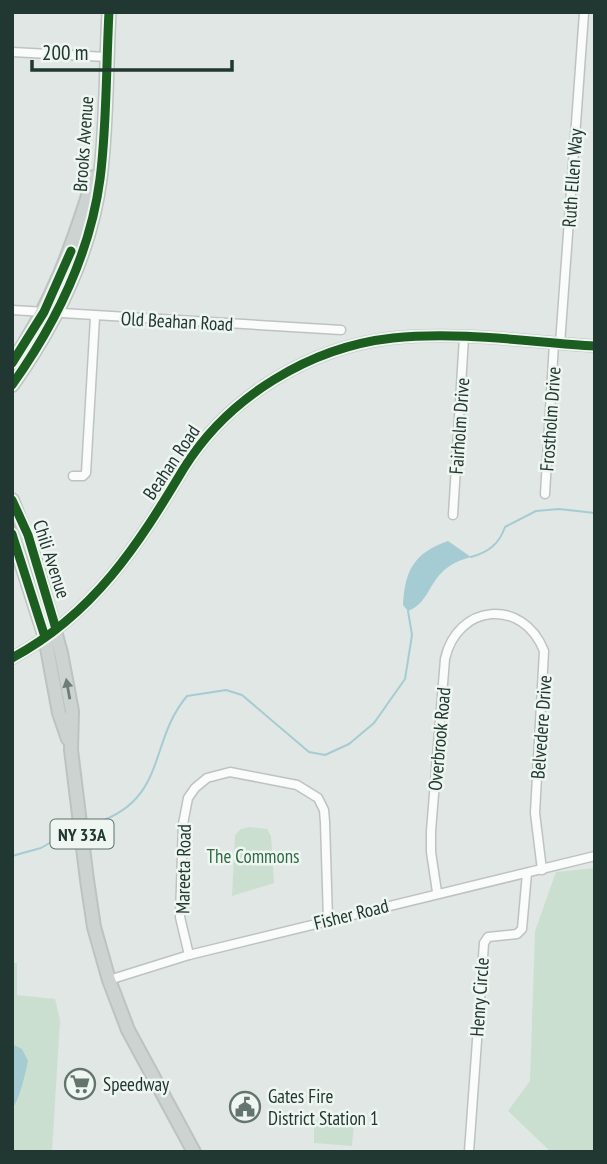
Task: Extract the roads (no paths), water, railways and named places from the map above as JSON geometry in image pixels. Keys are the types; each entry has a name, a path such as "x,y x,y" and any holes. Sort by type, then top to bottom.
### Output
{"main road":[{"name":"Brooks Avenue","path":"12,385 42,343 59,312 81,257 95,209 110,12"},
{"name":"Brooks Avenue","path":"12,363 44,312 71,254 101,157"},
{"name":"Chili Avenue","path":"12,500 28,535 50,633 72,711 71,750 94,928 109,980 128,1030 194,1152"},
{"name":"Chili Avenue","path":"12,534 50,633"}],"street":[{"name":"Ruth Ellen Way","path":"557,343 584,13"},
{"path":"12,52 107,57"},
{"name":"Old Beahan Road","path":"12,310 341,330"},
{"path":"73,476 82,476 86,472 94,317"},
{"name":"Beahan Road","path":"12,658 50,633 121,566 186,465 213,431 264,386 298,366 352,346 394,338 464,337 595,346"},
{"name":"Fairholm Drive","path":"453,515 464,337"},
{"name":"Frostholm Drive","path":"545,494 557,343"},
{"name":"Belvedere Drive","path":"494,614 522,621 531,629 544,650 535,813 542,870"},
{"name":"Overbrook Road","path":"437,892 431,842 445,659 453,635 463,625 476,617 494,614"},
{"name":"Mareeta Road","path":"189,955 180,917 184,810 195,788 219,773 240,773 297,785 317,798 324,810 328,920"},
{"name":"Fisher Road","path":"109,980 189,955 437,892 595,856"},
{"name":"Henry Circle","path":"469,1152 482,951 488,937 517,934 522,929 527,873"}],"water":[{"path":"448,541 471,557 446,569 438,576 423,600 408,611 403,605 404,593 414,564 427,551"},
{"path":"12,1044 22,1049 28,1061 20,1093 12,1109"}],"waterway":[{"path":"471,557 492,546 505,527 536,511 559,509 595,513"},
{"path":"96,823 119,813 135,800 146,784 166,732 187,696 226,690 242,695 309,752 325,755 349,744 374,723 405,679 412,635 408,611"},
{"path":"12,856 41,848 65,834"}],"place":[{"name":"Speedway","path":"80,1084"},
{"name":"Gates Fire District Station 1","path":"245,1107"}],"park label":[{"name":"The Commons","path":"253,856"}]}
